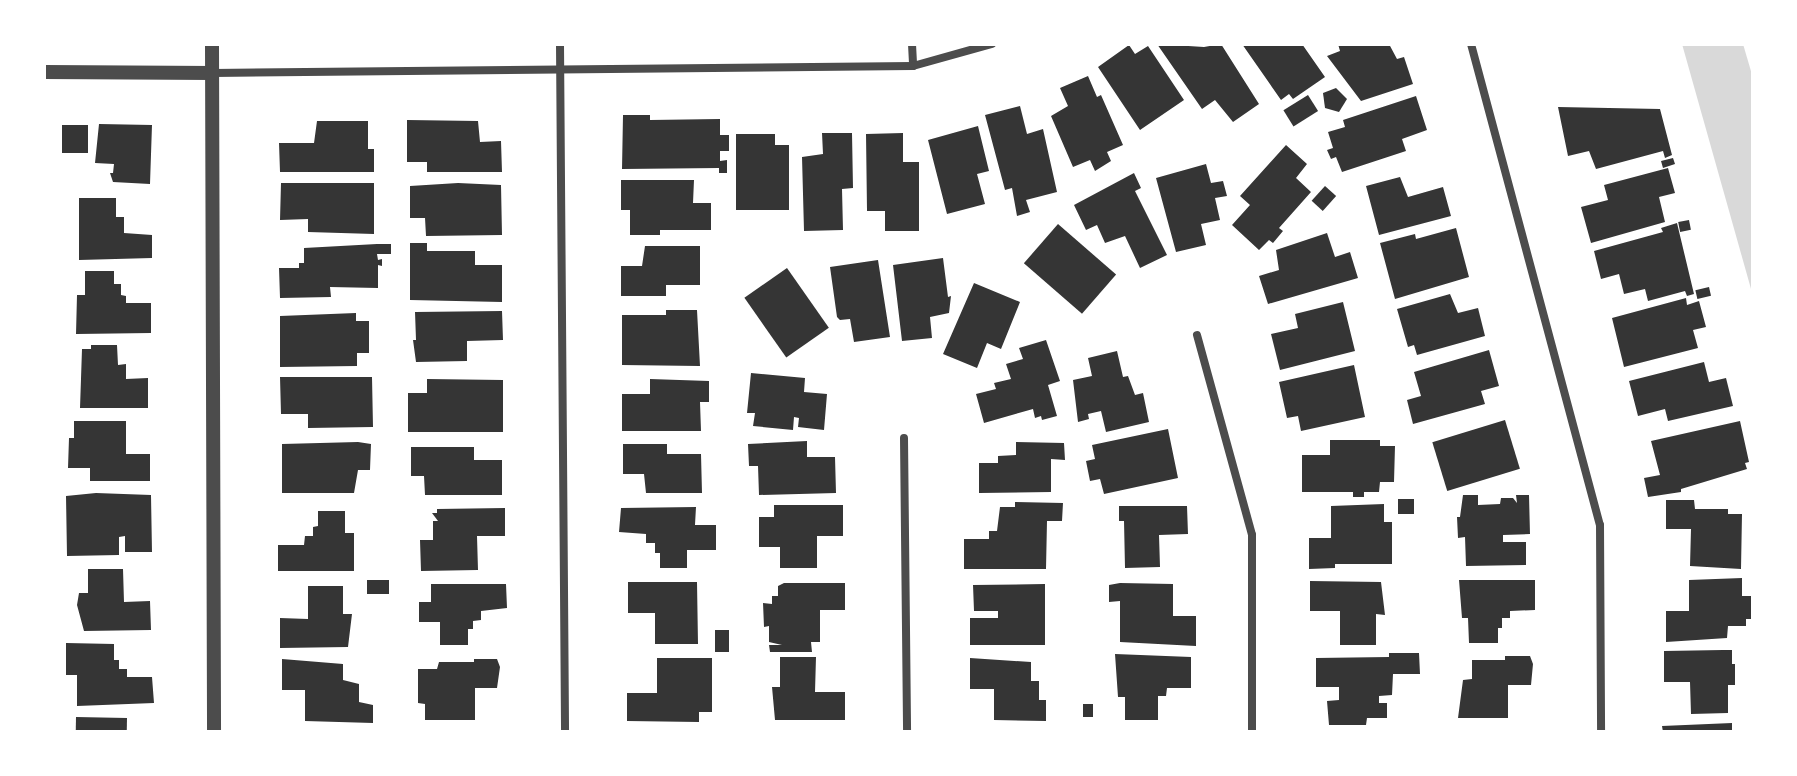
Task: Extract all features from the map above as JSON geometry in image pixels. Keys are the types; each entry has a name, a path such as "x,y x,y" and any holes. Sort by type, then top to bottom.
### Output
{"street":[{"path":"212,44 214,732"},
{"path":"560,44 565,732"},
{"path":"912,44 913,66"},
{"path":"44,72 913,66 992,44"},
{"path":"1471,44 1600,525 1601,732"},
{"path":"1197,335 1252,535 1252,732"},
{"path":"904,438 907,732"}],"shaded area":[{"path":"1682,44 1743,44 1753,78 1753,296"}],"building":[{"path":"1157,44 1204,47 1221,44 1259,104 1233,122 1215,100 1202,109"},
{"path":"1242,44 1302,44 1325,77 1293,99 1289,94 1281,100"},
{"path":"1338,44 1389,44 1397,59 1404,57 1413,84 1361,101 1327,56 1340,51"},
{"path":"1129,45 1135,54 1148,46 1184,100 1140,130 1098,67"},
{"path":"1088,76 1097,97 1101,95 1123,145 1107,152 1111,161 1095,171 1090,160 1073,167 1051,116 1068,106 1060,88"},
{"path":"1336,88 1347,99 1339,112 1325,108 1323,93"},
{"path":"1308,95 1318,111 1293,126 1283,110"},
{"path":"1416,96 1427,130 1402,139 1406,151 1342,172 1336,157 1331,159 1327,150 1333,148 1328,132 1345,127 1343,120"},
{"path":"1020,106 1027,134 1043,129 1057,192 1026,200 1030,212 1017,216 1012,188 1005,190 985,115"},
{"path":"1558,107 1660,109 1672,155 1665,158 1663,151 1596,169 1589,151 1568,156"},
{"path":"623,115 650,115 650,120 720,119 720,135 729,135 729,151 720,151 720,161 727,160 727,173 719,173 719,168 622,169"},
{"path":"407,120 478,121 480,142 501,141 502,172 427,172 427,162 407,162"},
{"path":"317,121 368,121 368,149 374,149 374,172 280,172 279,143 314,143"},
{"path":"99,124 152,125 150,184 113,182 110,173 113,173 114,164 95,163"},
{"path":"62,125 88,125 88,153 62,153"},
{"path":"978,126 989,171 977,174 985,204 947,214 928,140"},
{"path":"822,133 852,133 853,188 842,189 843,230 804,231 802,157 823,154"},
{"path":"903,133 903,162 919,162 919,231 885,231 885,211 867,211 866,134"},
{"path":"736,134 775,134 775,145 789,145 789,210 736,210"},
{"path":"1286,145 1307,164 1296,178 1311,192 1279,228 1283,231 1273,243 1269,240 1259,250 1232,225 1250,205 1240,196"},
{"path":"1673,158 1675,164 1663,168 1661,161"},
{"path":"1206,164 1211,183 1223,181 1227,196 1215,198 1220,220 1201,224 1206,245 1176,252 1156,178"},
{"path":"1668,168 1675,193 1659,197 1665,222 1591,243 1581,207 1608,200 1604,185"},
{"path":"1134,173 1141,188 1135,191 1167,255 1140,268 1125,236 1105,243 1097,225 1086,230 1074,205"},
{"path":"1400,177 1408,197 1443,187 1451,216 1379,235 1366,186"},
{"path":"621,180 694,180 693,203 711,203 711,230 660,230 660,235 630,235 630,210 621,210"},
{"path":"281,183 374,183 374,234 308,232 308,219 280,220"},
{"path":"458,183 501,185 502,235 426,236 425,218 410,218 410,186"},
{"path":"1325,186 1336,196 1323,211 1312,201"},
{"path":"79,198 116,198 116,217 124,217 124,233 152,235 152,258 79,260"},
{"path":"1689,220 1691,230 1680,232 1678,222"},
{"path":"1677,223 1694,294 1687,296 1685,291 1648,301 1645,289 1624,294 1619,274 1601,279 1594,251 1663,232 1661,228"},
{"path":"1058,224 1116,275 1082,314 1024,263"},
{"path":"1456,228 1469,277 1395,299 1380,243 1415,234 1416,239"},
{"path":"1327,233 1335,257 1350,252 1358,278 1268,304 1259,276 1279,270 1276,250"},
{"path":"410,243 427,243 427,251 475,251 475,265 502,265 502,302 410,300"},
{"path":"391,244 391,254 377,254 378,260 382,259 382,266 378,265 378,288 330,287 331,297 280,298 279,268 299,268 299,263 304,263 304,248"},
{"path":"645,246 700,246 700,285 666,285 666,296 621,296 621,266 642,266"},
{"path":"943,258 948,297 951,296 949,313 930,317 932,338 902,341 893,265"},
{"path":"878,260 890,337 854,342 850,319 840,320 837,317 830,267"},
{"path":"787,268 829,328 786,358 744,298"},
{"path":"85,271 114,271 114,284 121,284 121,295 126,296 126,303 151,303 151,333 76,334 77,295 85,295"},
{"path":"974,283 1020,302 1001,349 987,343 977,368 943,354"},
{"path":"1709,287 1711,296 1697,299 1695,290"},
{"path":"1450,294 1458,313 1478,308 1485,336 1417,355 1414,345 1408,347 1397,309"},
{"path":"1686,298 1687,305 1699,301 1706,327 1693,330 1698,348 1624,367 1612,318"},
{"path":"1343,302 1355,351 1280,370 1271,334 1298,328 1295,314"},
{"path":"666,310 697,310 700,366 622,365 622,315 666,315"},
{"path":"502,311 503,340 467,341 467,361 416,362 413,340 416,340 415,312"},
{"path":"356,313 356,321 369,321 369,353 357,353 357,366 280,367 280,316"},
{"path":"1046,340 1060,381 1048,385 1057,416 1042,420 1041,416 1035,418 1033,409 984,423 976,394 996,389 994,383 1011,379 1006,364 1023,359 1019,348"},
{"path":"91,345 117,345 118,365 126,364 126,379 148,378 148,408 80,408 82,349 91,349"},
{"path":"1489,350 1499,386 1481,391 1485,404 1413,424 1407,400 1421,396 1414,372"},
{"path":"1117,351 1123,377 1128,376 1135,395 1143,393 1149,422 1106,432 1101,411 1088,414 1089,419 1078,422 1073,380 1092,376 1088,358"},
{"path":"1704,362 1709,382 1726,378 1733,406 1668,421 1665,409 1638,416 1629,381"},
{"path":"1354,365 1365,417 1301,431 1298,416 1287,418 1279,382"},
{"path":"751,373 805,378 804,392 827,394 824,430 798,427 799,418 794,417 793,430 753,426 755,413 747,413"},
{"path":"280,377 372,377 373,427 308,428 308,414 281,414"},
{"path":"427,379 503,380 503,432 408,432 408,393 427,393"},
{"path":"650,379 709,381 709,402 700,402 701,431 622,431 622,394 650,394"},
{"path":"1505,420 1520,469 1447,491 1432,442"},
{"path":"74,421 126,421 126,454 150,454 150,481 90,481 90,468 68,468 69,438 74,438"},
{"path":"1740,421 1749,462 1745,463 1747,469 1681,489 1681,492 1648,497 1644,478 1660,475 1651,441"},
{"path":"1168,429 1178,478 1104,494 1100,479 1090,481 1086,461 1095,459 1092,445"},
{"path":"1330,440 1380,440 1380,446 1395,446 1394,482 1380,482 1379,492 1364,492 1364,497 1353,497 1353,492 1302,492 1302,455 1330,455"},
{"path":"807,441 807,457 835,457 836,493 759,495 758,466 749,466 748,444"},
{"path":"1016,442 1064,443 1065,460 1051,459 1051,492 979,493 979,463 998,463 998,456 1016,455"},
{"path":"282,444 371,444 370,470 358,470 354,493 282,493"},
{"path":"623,444 667,444 667,454 701,454 702,493 646,493 644,474 623,474"},
{"path":"411,447 474,447 474,460 502,460 502,495 425,495 424,476 411,476"},
{"path":"96,493 151,495 152,552 125,552 125,536 119,537 119,555 67,556 66,496"},
{"path":"1463,495 1478,495 1478,505 1500,504 1501,498 1513,498 1517,503 1516,495 1529,495 1530,534 1503,535 1503,542 1526,542 1526,565 1466,566 1465,537 1458,538 1457,517 1460,517"},
{"path":"1398,499 1414,499 1414,514 1398,514"},
{"path":"1666,500 1694,500 1695,509 1728,509 1728,514 1742,514 1741,569 1690,566 1691,529 1666,529"},
{"path":"1015,502 1063,503 1062,521 1047,521 1046,569 964,569 964,539 989,539 989,531 997,531 1000,507 1015,507"},
{"path":"1384,504 1384,522 1392,522 1392,564 1335,564 1335,568 1309,569 1309,538 1331,538 1331,506"},
{"path":"774,505 843,505 843,536 817,536 817,568 780,568 780,547 759,547 759,517 774,517"},
{"path":"1119,506 1187,506 1188,534 1159,535 1160,567 1125,568 1124,521 1119,521"},
{"path":"696,507 695,525 716,525 716,550 687,550 687,568 660,568 660,553 655,553 655,543 646,543 646,534 619,532 621,508"},
{"path":"505,508 505,536 477,536 478,570 421,571 420,540 433,540 433,521 438,521 432,513 437,513 437,509"},
{"path":"318,511 345,511 345,533 354,533 354,571 278,571 278,545 304,545 305,536 313,536 313,527 318,526"},
{"path":"88,569 123,569 124,602 150,601 151,630 84,631 77,605 79,593 88,593"},
{"path":"1742,578 1742,596 1753,596 1753,619 1746,619 1746,626 1728,626 1727,638 1666,642 1666,611 1689,611 1689,580"},
{"path":"367,580 389,580 389,594 367,594"},
{"path":"1459,580 1535,580 1535,610 1510,611 1510,618 1502,618 1498,643 1469,643 1468,618 1462,618"},
{"path":"1310,581 1381,582 1385,615 1376,614 1376,645 1340,645 1340,611 1310,611"},
{"path":"628,582 697,582 698,644 655,644 655,613 628,613"},
{"path":"784,583 845,583 845,610 820,610 820,642 811,642 812,652 770,652 769,645 782,645 769,642 769,626 764,627 763,603 772,604 772,596 778,596 778,586"},
{"path":"431,584 506,584 507,608 481,611 481,620 473,621 473,629 468,629 468,645 440,645 440,622 419,622 419,602 431,602"},
{"path":"1045,584 1045,645 970,645 970,618 998,618 998,611 974,611 973,585"},
{"path":"1173,584 1173,616 1196,616 1196,646 1120,642 1120,601 1109,602 1109,585"},
{"path":"308,586 343,586 343,614 352,614 348,647 280,648 280,618 308,619"},
{"path":"715,630 729,630 729,652 715,652"},
{"path":"66,643 114,644 114,660 119,660 119,669 127,669 127,677 152,677 154,703 77,706 77,675 66,675"},
{"path":"1732,650 1735,685 1728,685 1728,713 1691,714 1690,682 1664,682 1664,651"},
{"path":"1389,653 1419,653 1420,674 1393,674 1392,695 1379,696 1379,703 1387,703 1387,718 1367,718 1366,725 1329,725 1327,701 1339,700 1339,687 1316,687 1316,658 1389,657"},
{"path":"1115,654 1191,657 1191,688 1167,688 1166,696 1158,696 1158,720 1125,720 1125,697 1118,697"},
{"path":"1505,656 1530,656 1533,664 1531,685 1508,685 1508,718 1458,718 1463,680 1472,679 1472,660 1505,660"},
{"path":"780,657 816,657 815,692 845,692 845,720 775,720 772,687 780,687"},
{"path":"657,658 712,658 712,712 699,712 699,722 627,721 627,693 657,693"},
{"path":"970,658 1031,662 1031,681 1039,681 1039,700 1046,700 1046,721 994,720 994,689 970,689"},
{"path":"282,659 343,664 343,680 359,684 359,702 373,705 373,723 305,721 305,690 282,690"},
{"path":"474,659 497,659 500,667 497,688 475,688 475,720 425,720 425,704 418,703 418,669 437,669 439,662 474,662"},
{"path":"1083,704 1093,704 1093,717 1083,717"},
{"path":"76,717 127,718 127,732 76,732"},
{"path":"1732,723 1732,732 1663,732 1662,726"}]}
